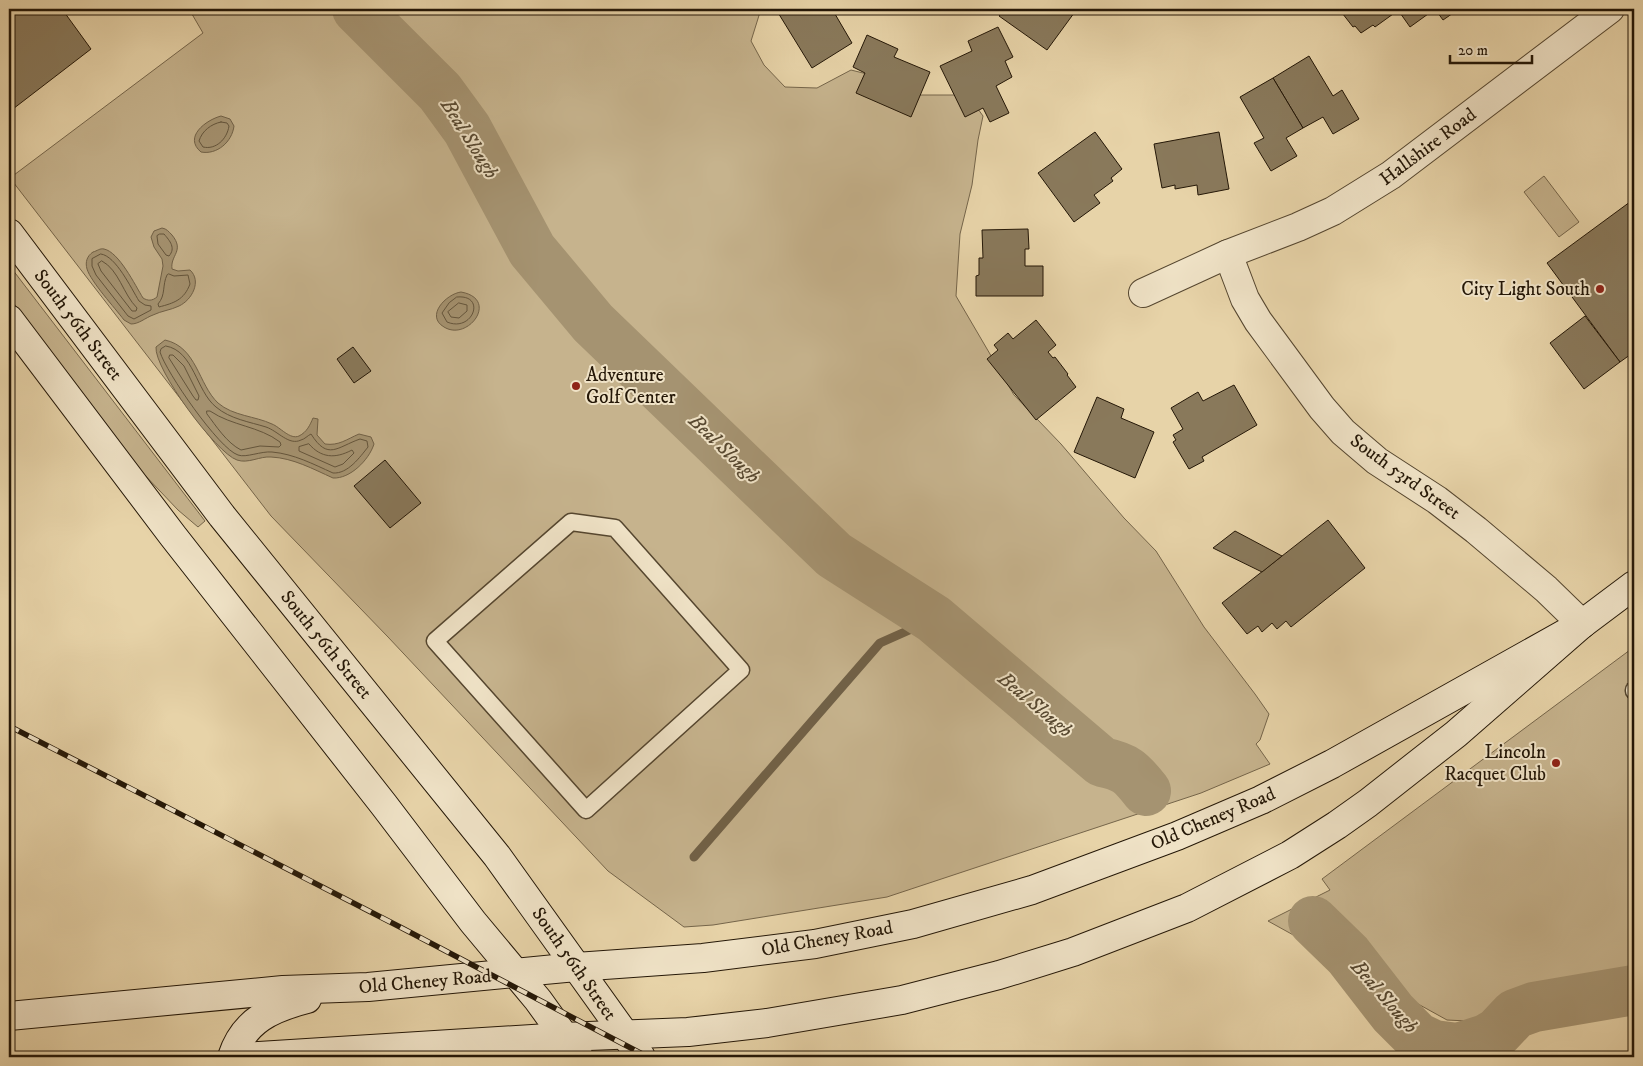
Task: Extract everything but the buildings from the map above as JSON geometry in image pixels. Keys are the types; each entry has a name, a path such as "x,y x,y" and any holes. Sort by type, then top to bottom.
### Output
{"main road":[{"name":"Hallshire Road","path":"1143,292 1228,254 1334,211 1366,192 1610,9"},
{"name":"South 56th Street","path":"9,233 222,516 497,856 641,1057"},
{"name":"South 53rd Street","path":"1228,254 1246,299 1258,321 1342,432 1377,461 1430,495 1476,530 1538,582 1582,624"},
{"path":"9,319 173,536 384,805 473,922 538,1000 571,1047"},
{"name":"Old Cheney Road","path":"244,1057 571,1047 624,1034 688,1032 767,1023 902,1000 999,976 1107,940 1187,908 1290,855 1368,803 1456,734 1582,624 1634,585"},
{"name":"Old Cheney Road","path":"9,1016 283,990 368,987 576,967 704,958 815,944 913,924 1032,890 1177,836 1261,800 1332,764 1582,624"},
{"path":"232,1057 242,1035 263,1015 291,1003 368,987"}],"lane":[{"path":"572,522 615,528 741,670 586,810 435,641 572,522"}],"shaded area":[{"name":"Adventure Golf Center","path":"189,9 761,9 751,41 764,65 785,87 817,88 851,70 879,77 896,95 968,95 983,116 972,185 960,234 956,296 1014,395 1061,444 1124,518 1156,551 1204,627 1269,714 1260,740 1256,744 1270,764 1201,793 887,897 713,925 684,927 608,871 388,637 271,516 10,178 203,33"},
{"path":"1544,176 1579,222 1559,237 1524,192"},
{"path":"9,265 205,521 198,527 178,510 140,470 9,297"},
{"name":"Lincoln Racquet Club","path":"1634,647 1634,1004 1550,1025 1447,1020 1268,921 1330,890 1322,879"}],"water":[{"path":"221,116 230,119 234,126 233,132 223,146 213,151 201,152 194,141 195,135 203,125"},
{"path":"162,228 176,240 177,249 172,269 178,271 190,270 194,274 195,279 194,290 188,299 179,306 131,324 124,320 93,281 87,269 87,259 89,255 100,249 110,251 121,262 143,298 153,299 157,297 163,266 162,259 154,247 151,237 154,231"},
{"path":"461,292 472,296 478,303 479,310 476,318 462,329 453,330 444,327 439,322 437,312 444,301"},
{"path":"165,340 176,344 184,350 191,358 211,395 218,403 230,411 272,424 289,435 296,437 306,430 313,418 318,419 317,435 325,444 339,443 359,434 371,437 374,444 372,450 352,472 333,478 287,459 267,457 245,461 237,460 227,454 215,442 175,391 158,358 156,347"}],"waterway":[{"name":"Beal Slough","path":"357,9 440,92 467,129 532,250 593,323 834,555 934,619 1102,762 1123,768 1146,791"},
{"path":"694,857 880,643 934,619"},
{"name":"Beal Slough","path":"1313,921 1348,955 1393,1013 1417,1037 1434,1045 1458,1048 1486,1039 1498,1032 1515,1014 1534,1007 1634,990"}],"railway":[{"path":"9,726 648,1057"}],"place":[{"name":"City Light South","path":"1600,289"},
{"name":"Adventure Golf Center","path":"576,386"},
{"name":"Lincoln Racquet Club","path":"1556,763"}]}
